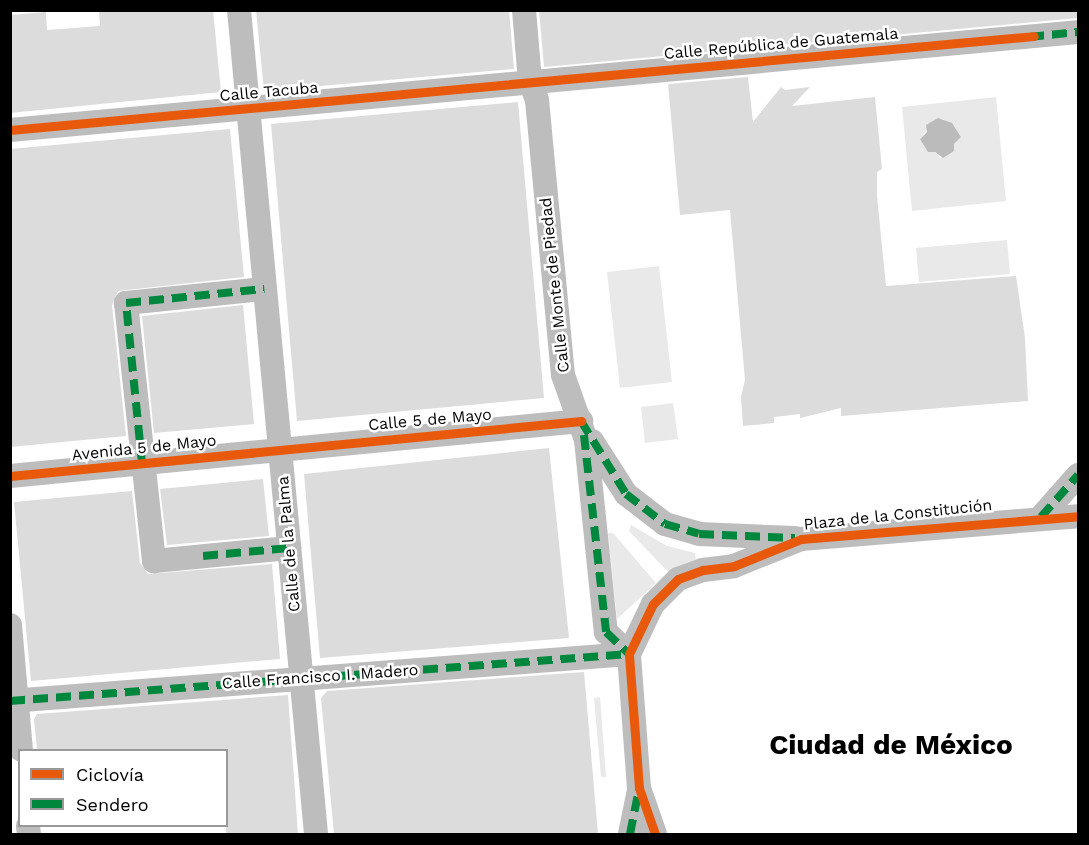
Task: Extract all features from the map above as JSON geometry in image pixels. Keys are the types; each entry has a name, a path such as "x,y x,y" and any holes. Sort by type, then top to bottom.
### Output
{"street":[{"name":"Calle de la Palma","path":"240,10 316,834"},
{"name":"Calle Monte de Piedad","path":"524,10 530,81 537,100 563,375 581,421 593,488 606,632 629,654"},
{"name":"Calle República de Guatemala","path":"530,81 1078,32"},
{"name":"Calle Tacuba","path":"10,130 530,81"},
{"path":"264,289 126,303 154,561 289,548"},
{"name":"Calle 5 de Mayo","path":"281,449 581,421"},
{"path":"581,421 611,475 626,494 665,524 699,534 801,538"},
{"name":"Avenida 5 de Mayo","path":"10,476 281,449"},
{"path":"1041,517 1078,475"},
{"name":"Plaza de la Constitución","path":"655,834 639,788 629,654 653,604 678,579 703,570 734,566 801,538 1041,517 1078,516"},
{"path":"10,625 14,700 21,749"},
{"name":"Calle Francisco I. Madero","path":"14,700 629,654"},
{"path":"630,834 639,788"}],"shaded area":[{"path":"996,97 1006,201 912,211 902,107","holes":["943,119 961,137 941,158 920,139 934,120"]},
{"path":"938,118 952,123 961,137 954,144 954,151 943,158 935,152 928,152 920,139 927,132 926,125"},
{"path":"1007,240 1010,274 919,282 916,248"},
{"path":"659,266 672,382 620,388 607,272"},
{"path":"673,403 678,439 645,443 641,407"},
{"path":"631,525 667,546 695,553 696,562 669,573 629,531"},
{"path":"608,533 613,533 656,583 617,619"},
{"path":"600,697 606,777 601,777 594,698"}],"building":[{"path":"99,10 213,10 221,92 10,113 10,15 46,12 47,30 100,26"},
{"path":"256,10 509,10 514,69 264,91"},
{"path":"539,10 1078,10 1078,18 544,67"},
{"path":"748,77 753,122 781,87 785,90 810,87 792,106 875,97 882,169 877,172 877,196 886,286 1016,276 1025,338 1028,401 841,416 841,408 800,418 800,414 774,417 774,423 743,426 741,397 745,380 730,210 680,215 668,84"},
{"path":"518,102 544,398 297,421 271,124"},
{"path":"230,129 244,277 118,291 112,305 126,436 10,447 10,149"},
{"path":"243,305 254,424 154,433 142,316"},
{"path":"549,448 569,638 320,658 304,474"},
{"path":"263,479 269,536 167,545 160,489"},
{"path":"132,491 140,563 148,574 272,564 280,659 31,681 14,502"},
{"path":"584,672 598,834 334,834 321,698 327,691"},
{"path":"288,695 298,834 226,834 226,827 228,827 228,749 37,749 34,719 37,714"}],"marked path":[{"path":"1029,37 1078,32"},
{"path":"142,463 126,303 264,289"},
{"path":"581,421 626,494 665,524 699,534 795,538"},
{"path":"584,435 606,632 629,654"},
{"path":"1041,517 1078,475"},
{"path":"203,556 289,548"},
{"path":"10,701 629,654"},
{"path":"630,834 638,794"}],"cycle path":[{"path":"10,130 1034,36"},
{"path":"10,476 581,421"},
{"path":"655,834 639,788 629,654 653,604 678,579 703,570 734,566 801,539 1078,516"}],"district":[{"name":"Ciudad de México","path":"891,745"}]}
